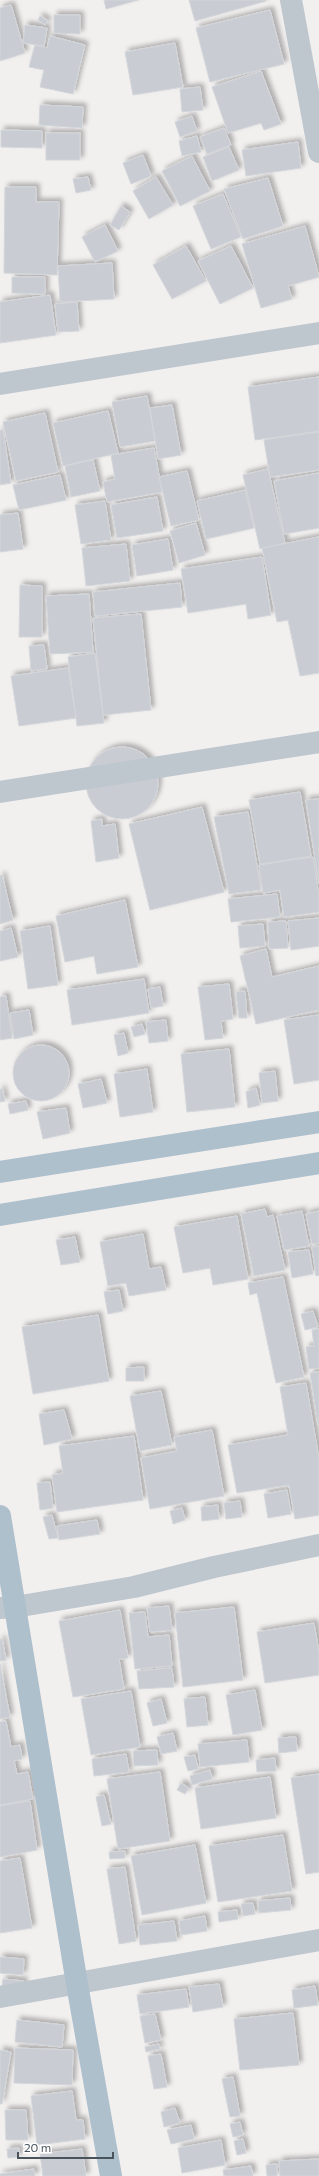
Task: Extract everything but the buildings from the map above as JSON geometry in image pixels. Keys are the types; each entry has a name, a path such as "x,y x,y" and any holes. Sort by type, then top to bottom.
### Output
{"main road":[{"path":"0,1172 319,1122"},
{"path":"0,1215 319,1163"},
{"path":"0,1516 8,1608 111,2176"}],"street":[{"path":"291,0 319,152"},
{"path":"0,384 319,333"},
{"path":"0,792 319,742"},
{"path":"8,1608 134,1587 214,1567 319,1546"},
{"path":"0,1997 319,1940"}]}
